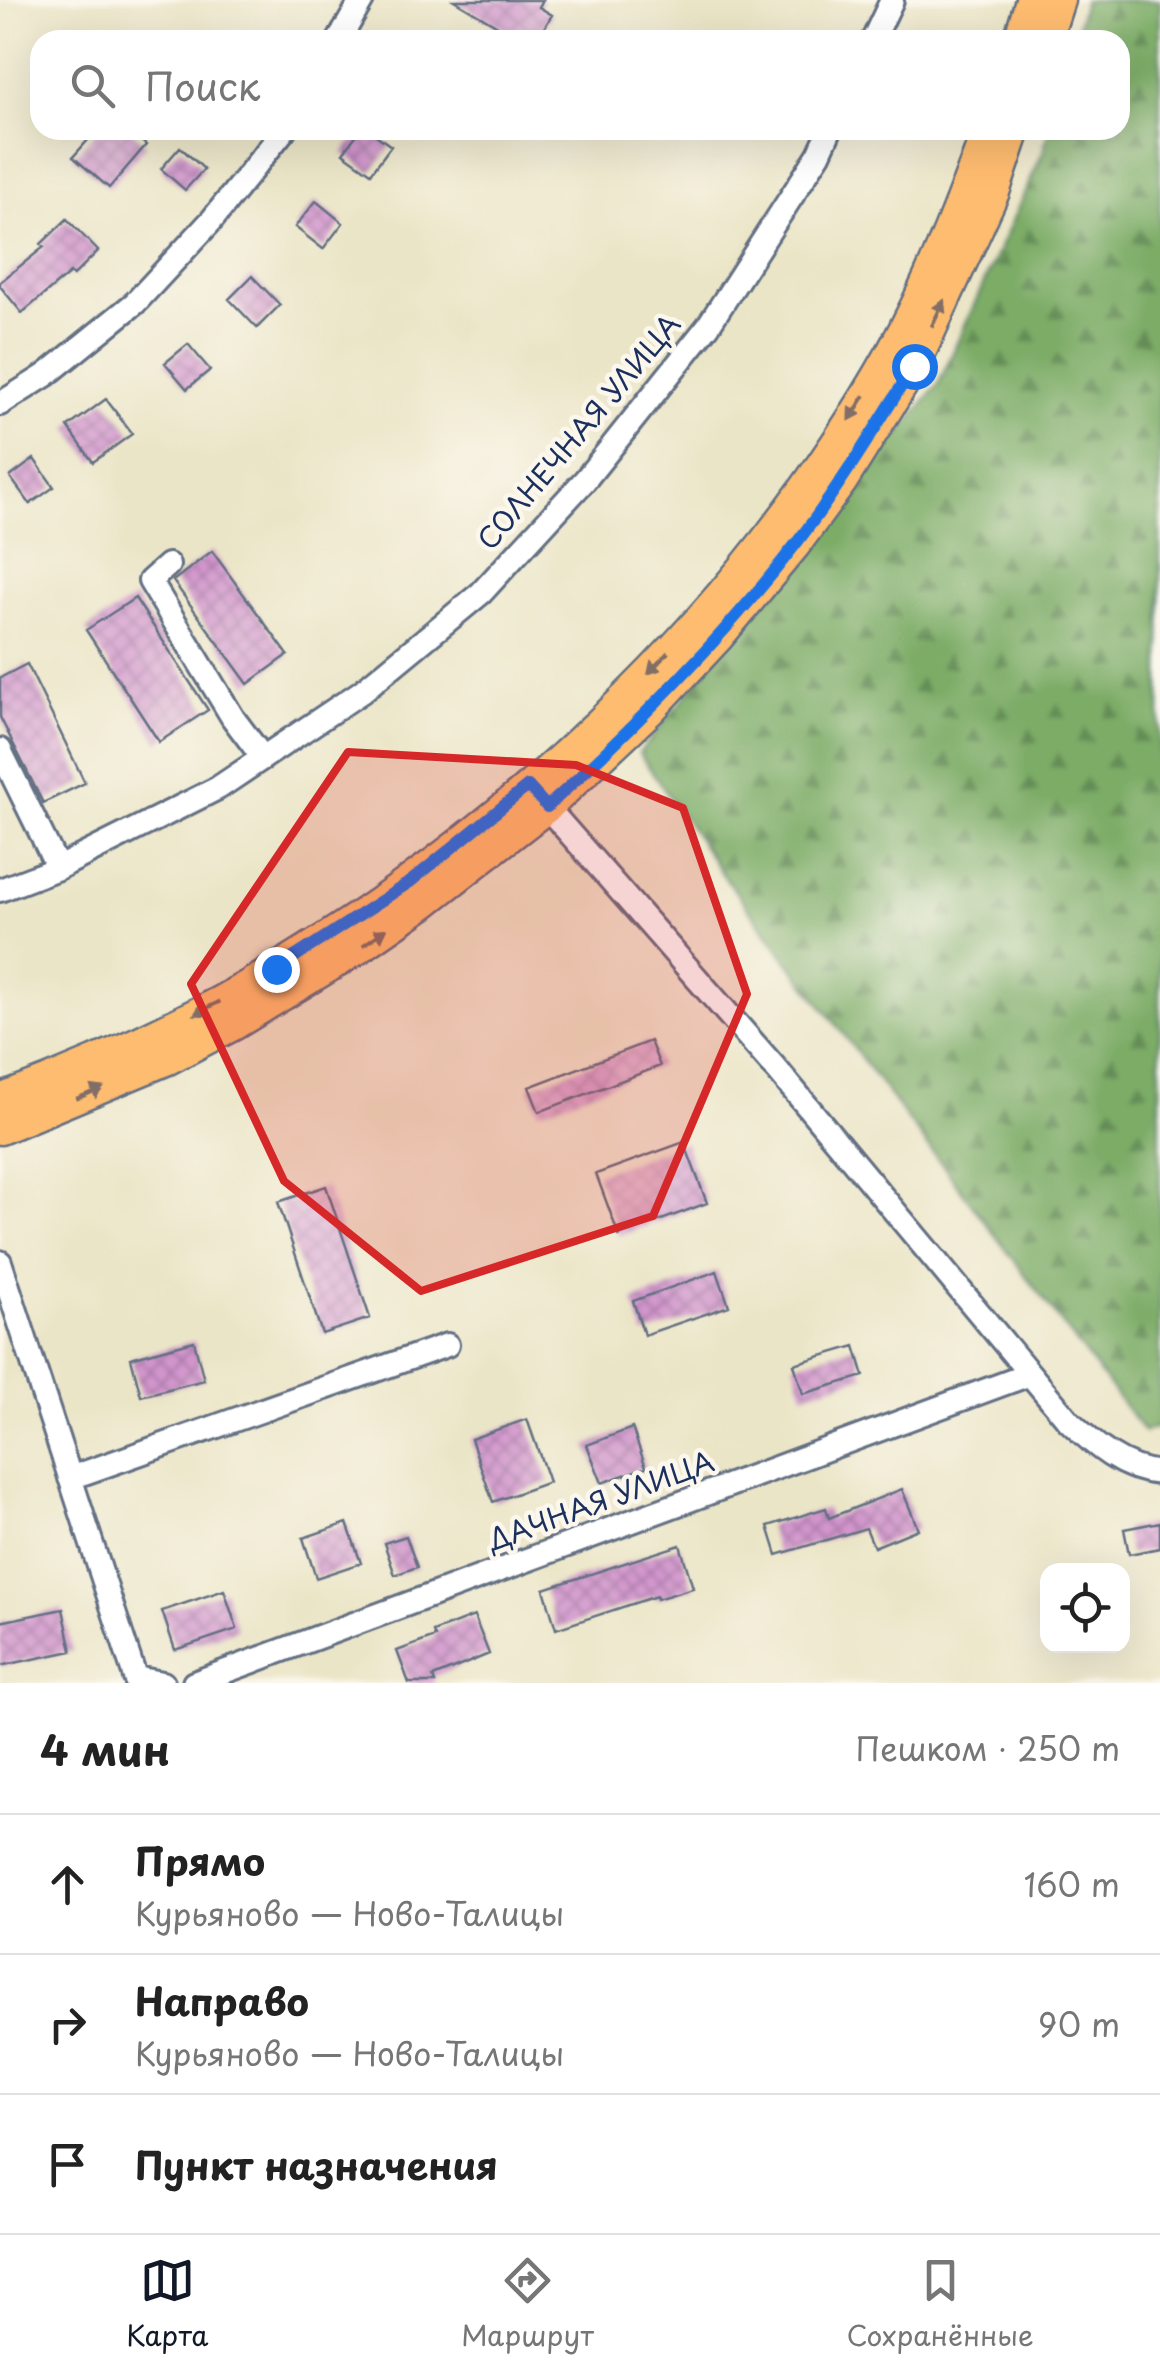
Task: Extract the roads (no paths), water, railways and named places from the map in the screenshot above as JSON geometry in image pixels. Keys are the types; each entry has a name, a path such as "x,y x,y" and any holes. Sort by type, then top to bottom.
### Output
{"main road":[{"path":"1022,30 1032,0"},
{"path":"1049,30 1059,0"},
{"path":"0,1130 168,1059 359,948 424,903 538,797 573,748 702,616 772,534 821,465 892,351 966,190 984,140"},
{"path":"0,1100 158,1032 276,969 538,797 650,710 794,546 842,480 914,366 994,192 1012,140"}],"street":[{"path":"345,30 362,0"},
{"path":"878,30 892,0"},
{"path":"0,404 46,375 135,303 212,220 276,140"},
{"name":"СОЛНЕЧНАЯ УЛИЦА","path":"0,890 58,868 218,788 361,692 481,593 586,480 708,326 825,140"},
{"path":"168,565 150,582 234,718 264,758"},
{"path":"0,750 58,868"},
{"path":"538,797 778,1071 1069,1421 1098,1449 1160,1473"},
{"path":"0,1262 131,1681 163,1683"},
{"path":"70,1478 447,1345"},
{"name":"ДАЧНАЯ УЛИЦА","path":"194,1683 1030,1374"}]}
